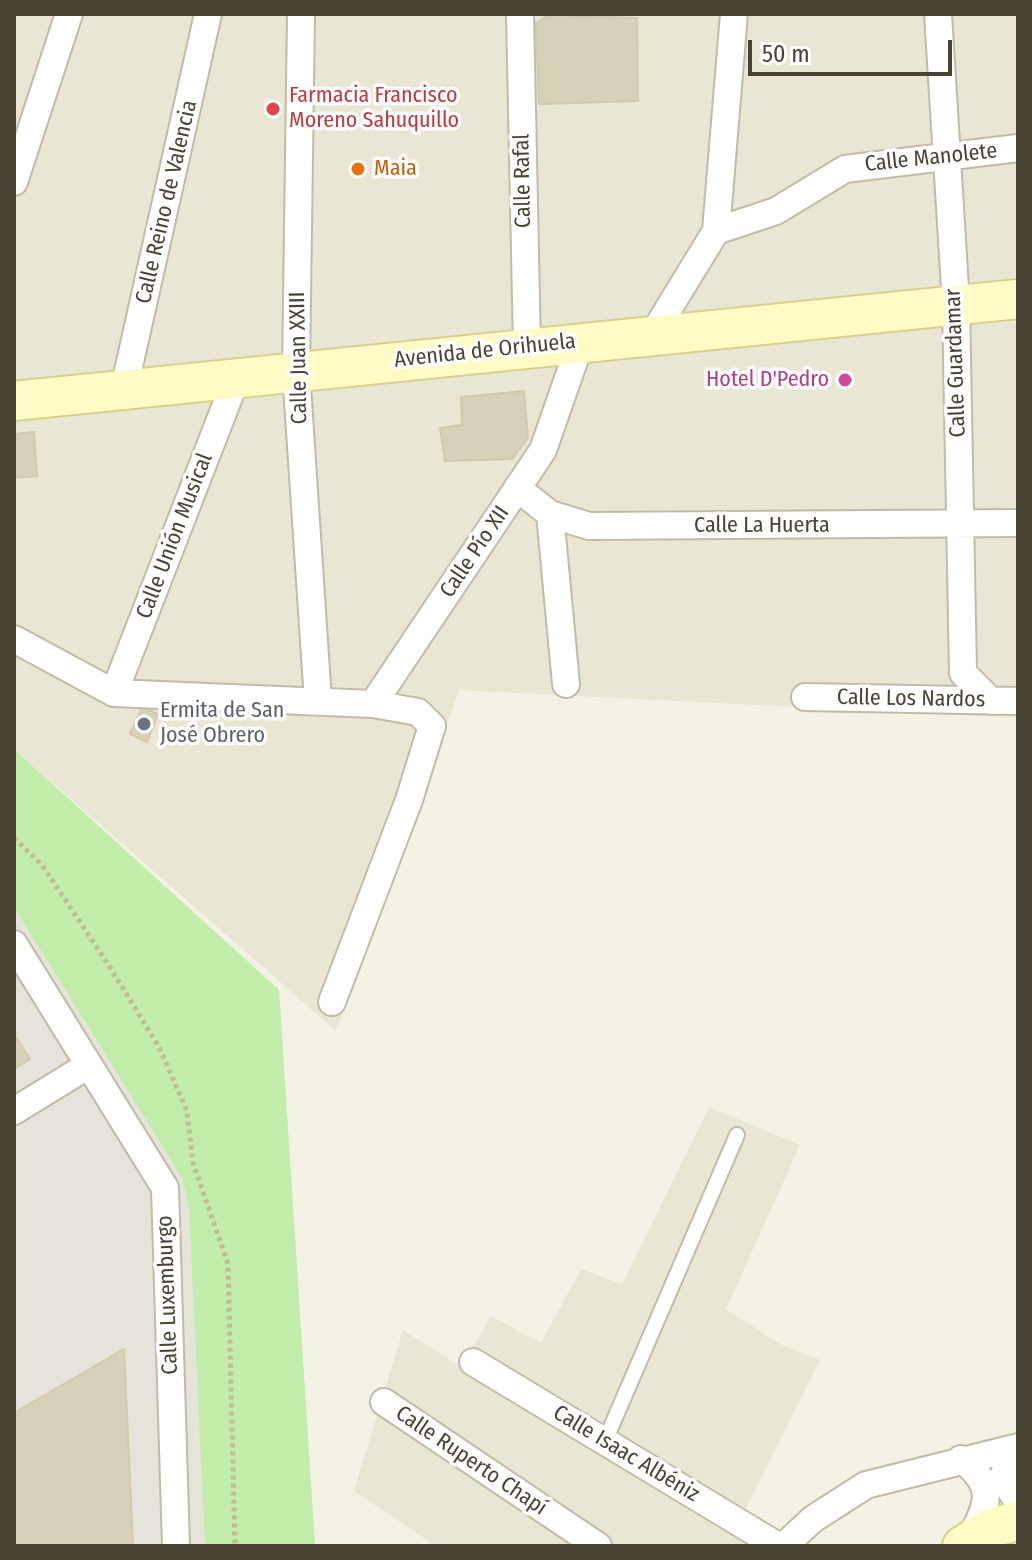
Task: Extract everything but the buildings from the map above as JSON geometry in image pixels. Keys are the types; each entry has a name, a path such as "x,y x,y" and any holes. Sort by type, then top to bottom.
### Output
{"main road":[{"name":"Avenida de Orihuela","path":"14,401 1018,299"},
{"path":"966,1542 990,1528 1018,1521"}],"street":[{"path":"14,182 69,14"},
{"name":"Calle Reino de Valencia","path":"124,389 208,14"},
{"name":"Calle Juan XXIII","path":"301,14 296,371 318,701"},
{"name":"Calle Rafal","path":"520,14 527,347"},
{"path":"653,334 716,231 734,14"},
{"name":"Calle Guardamar","path":"938,14 944,155 956,304 963,673 991,701"},
{"name":"Calle Manolete","path":"716,231 776,211 845,169 1018,148"},
{"name":"Calle Pío XII","path":"373,704 543,450 581,341"},
{"name":"Calle Unión Musical","path":"114,693 236,379"},
{"name":"Calle La Huerta","path":"517,488 550,514 589,526 960,526 1018,523"},
{"path":"550,514 566,684"},
{"path":"14,639 114,693 373,704 418,712 432,726 409,800 332,1002"},
{"name":"Calle Los Nardos","path":"805,697 1018,701"},
{"name":"Calle Luxemburgo","path":"14,944 165,1188 176,1546"},
{"path":"14,1111 89,1065"},
{"name":"Calle Isaac Albéniz","path":"473,1362 781,1546"},
{"name":"Calle Ruperto Chapí","path":"384,1402 598,1546"},
{"path":"781,1546 832,1505 866,1485 1014,1448"},
{"path":"1014,1448 1003,1478 1018,1502"},
{"path":"961,1459 985,1483 987,1493 982,1517 966,1542"}],"lane":[{"path":"605,1441 737,1135"}],"shaded area":[{"path":"14,14 1018,14 1018,718 459,690 336,1031 14,749"},
{"path":"14,749 279,990 315,1546 14,1546"},
{"path":"709,1107 800,1145 726,1309 780,1344 820,1360 745,1511 791,1546 436,1546 354,1491 403,1330 461,1367 491,1316 541,1343 581,1269 622,1284"}],"green space":[{"path":"14,749 279,990 315,1546 205,1546 189,1206 182,1178 14,907"}],"place":[{"name":"Farmacia Francisco Moreno Sahuquillo","path":"273,109"},
{"name":"Maia","path":"358,169"},
{"name":"Hotel D'Pedro","path":"845,380"},
{"name":"Ermita de San José Obrero","path":"144,724"}]}
